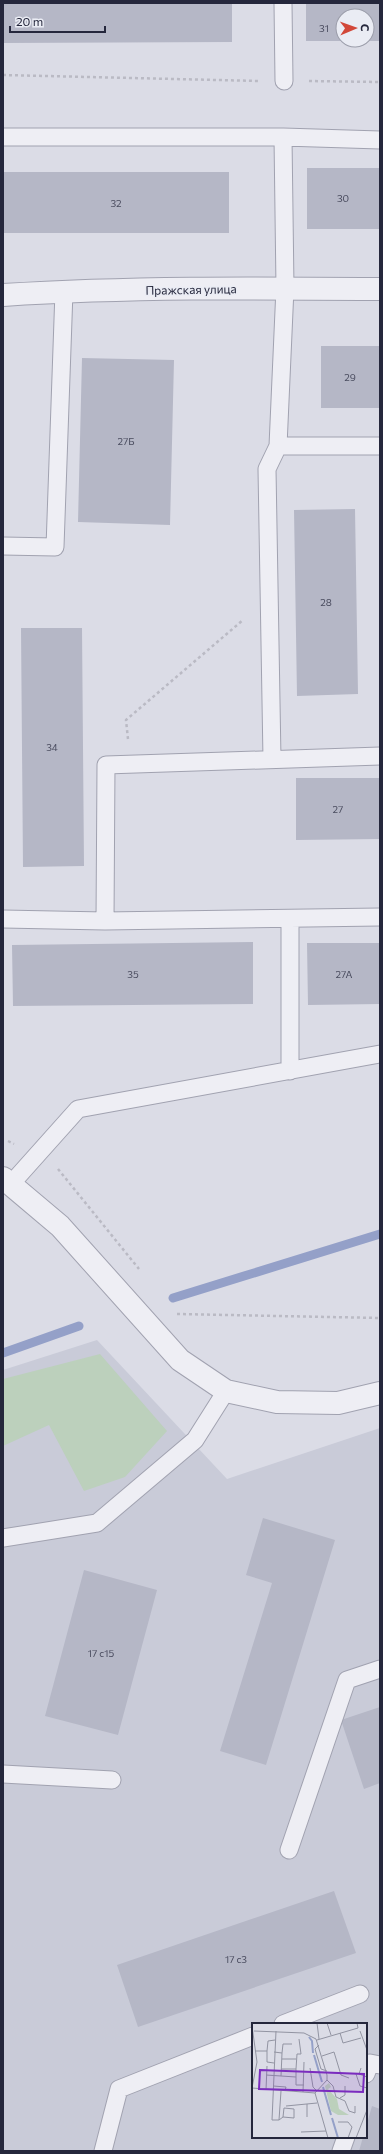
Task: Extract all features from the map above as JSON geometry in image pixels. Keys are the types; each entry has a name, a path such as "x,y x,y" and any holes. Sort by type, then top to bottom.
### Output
{"street":[{"name":"Пражская улица","path":"3,295 64,291 285,288 380,289"},
{"path":"7,1181 60,1226 180,1360 226,1391 277,1402 338,1403 380,1393"}],"lane":[{"path":"283,3 284,81"},
{"path":"3,137 283,137 380,140"},
{"path":"272,759 267,469 278,446 285,288 283,137"},
{"path":"3,546 55,547 64,291"},
{"path":"278,446 380,446"},
{"path":"105,921 106,765 380,756"},
{"path":"3,919 105,921 380,917"},
{"path":"290,918 290,1071"},
{"path":"7,1181 37,1154 78,1109 380,1054"},
{"path":"3,1538 97,1523 195,1440 226,1391"},
{"path":"289,1850 347,1680 380,1669"},
{"path":"3,1774 112,1780"},
{"path":"286,2023 360,1994"},
{"path":"103,2151 119,2089 252,2036"},
{"path":"367,2071 370,2063 380,2065"},
{"path":"341,2151 346,2138"}],"path":[{"path":"3,76 380,82"},
{"path":"128,764 126,720 270,598"},
{"path":"8,1141 37,1154 57,1168 141,1272"},
{"path":"175,1314 380,1318"}],"shaded area":[{"path":"97,1340 227,1479 380,1428 380,2151 3,2151 3,1370"}],"green space":[{"path":"100,1354 167,1431 125,1477 84,1491 49,1425 3,1446 3,1379"}],"building":[{"path":"3,3 232,3 232,42 3,43"},
{"path":"306,3 380,3 380,41 375,41 375,8 335,8 335,41 306,41"},
{"path":"307,168 380,168 380,229 307,229"},
{"path":"3,172 229,172 229,233 3,233"},
{"path":"321,346 380,346 380,408 321,408"},
{"path":"82,358 174,360 170,525 78,522"},
{"path":"355,509 358,694 297,696 294,510"},
{"path":"21,628 82,628 84,866 23,867"},
{"path":"296,778 380,778 380,839 296,840"},
{"path":"253,942 253,1004 13,1006 12,945"},
{"path":"307,943 380,943 380,1004 308,1005"},
{"path":"263,1518 335,1540 266,1765 220,1751 272,1583 246,1575"},
{"path":"84,1570 157,1590 118,1735 45,1716"},
{"path":"380,1707 380,1783 364,1789 341,1720"},
{"path":"334,1891 356,1953 138,2027 117,1965"},
{"path":"372,2106 380,2109 380,2151 359,2151 363,2138 367,2138 367,2124"}],"waterway":[{"path":"173,1298 380,1234"},
{"path":"3,1353 79,1326"}]}
